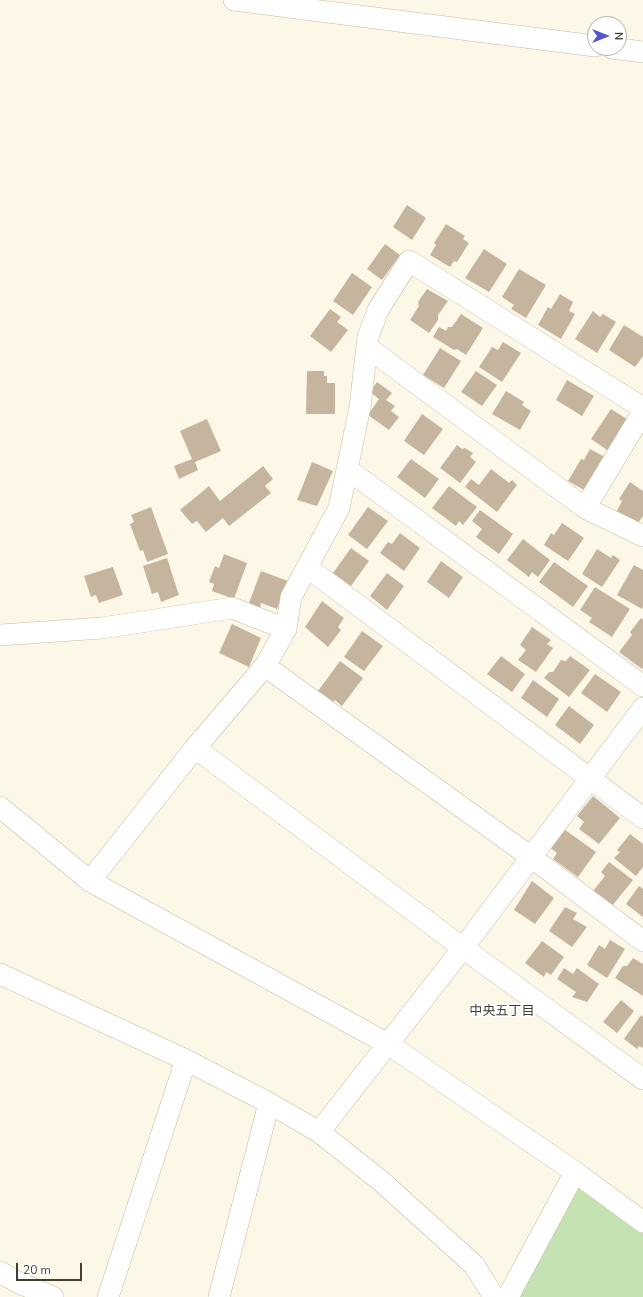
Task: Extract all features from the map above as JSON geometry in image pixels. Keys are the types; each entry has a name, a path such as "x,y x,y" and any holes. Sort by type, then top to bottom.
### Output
{"street":[{"path":"234,0 587,45"},
{"path":"627,50 643,52"},
{"path":"90,881 195,748 266,666 286,629 292,597 339,508 360,407 368,337 378,310 409,261 643,408"},
{"path":"367,347 585,508 643,536"},
{"path":"585,508 643,412"},
{"path":"347,469 643,686"},
{"path":"308,568 643,818"},
{"path":"0,635 102,628 232,608 286,629"},
{"path":"266,666 531,857 643,940"},
{"path":"319,1132 463,948 643,708"},
{"path":"195,748 463,948 643,1079"},
{"path":"0,807 90,881 388,1044 575,1172 643,1222"},
{"path":"0,974 186,1060 269,1103 319,1132 381,1181 474,1265 494,1297"},
{"path":"108,1297 186,1060"},
{"path":"219,1297 269,1103"},
{"path":"508,1297 575,1172"},
{"path":"0,1272 19,1283 53,1297"}],"green space":[{"path":"575,1172 643,1222 643,1297 508,1297"}],"building":[{"path":"407,205 426,218 412,240 393,227"},
{"path":"446,224 465,236 463,239 469,243 457,262 454,261 450,267 430,255 436,245 434,243"},
{"path":"385,244 400,255 382,280 367,269"},
{"path":"484,249 507,264 489,292 465,278"},
{"path":"519,269 546,285 526,318 511,309 514,305 502,297"},
{"path":"352,273 372,287 353,315 333,301"},
{"path":"427,289 448,301 438,315 438,320 429,333 410,320 419,306 418,302"},
{"path":"560,294 573,302 569,311 575,314 561,339 538,325 548,307 551,309"},
{"path":"330,309 341,317 337,322 348,330 331,352 310,336"},
{"path":"593,311 600,317 603,314 616,322 597,353 575,339"},
{"path":"461,314 483,328 466,355 457,349 454,350 433,337 439,327 446,331 448,327 452,327"},
{"path":"624,325 643,337 643,356 635,367 609,350"},
{"path":"503,342 521,353 502,382 479,367 492,347 498,350"},
{"path":"440,348 461,361 444,388 423,375"},
{"path":"307,371 324,371 324,376 327,376 327,383 335,383 335,414 306,414"},
{"path":"476,371 497,385 482,406 461,392"},
{"path":"567,380 594,396 582,416 556,400"},
{"path":"377,382 392,393 386,400 395,406 391,411 399,417 389,430 368,415 379,399 370,392"},
{"path":"506,391 524,402 522,405 531,411 520,430 492,414"},
{"path":"611,409 630,421 610,452 591,439"},
{"path":"422,414 443,429 424,455 404,441"},
{"path":"207,419 221,451 195,462 198,470 179,479 174,466 192,459 180,431"},
{"path":"457,445 462,449 465,448 473,453 470,457 476,462 460,483 440,468"},
{"path":"590,449 605,457 586,491 568,481 581,459 584,460"},
{"path":"411,459 439,479 425,498 397,477"},
{"path":"312,462 333,471 317,506 297,500"},
{"path":"263,466 273,479 265,486 271,493 229,526 223,518 206,532 197,521 192,524 180,510 209,486 220,501"},
{"path":"491,469 509,483 512,480 517,485 497,512 465,487 471,479 479,485"},
{"path":"630,482 643,491 643,516 638,523 617,511 622,501 619,499"},
{"path":"449,486 477,507 463,525 459,521 456,526 432,508"},
{"path":"151,507 168,554 147,562 143,550 140,551 130,524 134,522 131,515"},
{"path":"368,507 388,521 367,549 348,535"},
{"path":"480,510 513,534 499,554 476,537 482,529 472,521"},
{"path":"562,523 584,538 568,561 544,545 551,533 554,535"},
{"path":"400,533 420,548 404,571 380,553 388,542 392,544"},
{"path":"523,539 550,560 538,577 532,572 529,577 507,560"},
{"path":"351,548 369,561 351,586 333,573"},
{"path":"597,549 611,558 613,555 620,560 602,587 582,574"},
{"path":"224,554 247,563 234,599 212,591 214,584 209,582 215,566 219,568"},
{"path":"167,558 179,595 161,602 158,592 152,594 143,566"},
{"path":"441,561 463,577 449,598 427,582"},
{"path":"554,562 588,586 573,607 539,582"},
{"path":"634,565 643,570 642,609 617,595"},
{"path":"113,567 123,595 99,603 96,595 91,597 84,576"},
{"path":"261,571 288,581 277,609 261,603 260,608 249,603"},
{"path":"387,573 404,586 387,610 370,596"},
{"path":"595,587 630,609 612,637 589,622 592,618 580,610"},
{"path":"322,601 344,618 338,627 341,630 328,647 305,627"},
{"path":"641,618 643,620 642,669 619,652 632,635 630,632"},
{"path":"232,624 261,638 249,667 219,653"},
{"path":"532,627 551,640 547,644 553,648 536,672 518,660 526,650 520,645"},
{"path":"362,631 383,646 364,671 344,657"},
{"path":"501,656 525,674 512,692 487,674"},
{"path":"570,656 590,670 569,697 544,678 549,672 553,672 561,660 566,661"},
{"path":"340,661 363,678 342,706 335,700 333,702 318,691"},
{"path":"595,674 621,692 607,712 581,693"},
{"path":"533,680 559,699 547,717 521,698"},
{"path":"569,706 594,725 580,744 555,725"},
{"path":"593,796 620,818 599,844 579,829 584,822 577,816"},
{"path":"561,827 596,852 578,877 553,859 557,853 548,846"},
{"path":"630,834 643,844 643,867 636,876 614,858 620,852 617,850"},
{"path":"609,862 633,880 612,906 593,891 605,876 601,872"},
{"path":"532,881 554,898 535,924 514,910"},
{"path":"639,886 643,889 643,917 626,904"},
{"path":"565,907 577,913 573,919 587,927 572,947 549,931"},
{"path":"610,940 625,949 607,978 587,965 599,945 605,949"},
{"path":"542,941 564,957 551,975 546,972 544,977 525,963"},
{"path":"633,958 643,964 643,996 615,978 623,966 627,966"},
{"path":"564,968 573,974 577,968 599,984 587,1002 572,997 576,992 557,979"},
{"path":"621,1000 634,1011 617,1033 603,1022"},
{"path":"641,1015 643,1017 643,1048 639,1046 637,1049 624,1039"}],"district":[{"name":"中央五丁目","path":"502,1012"}]}
